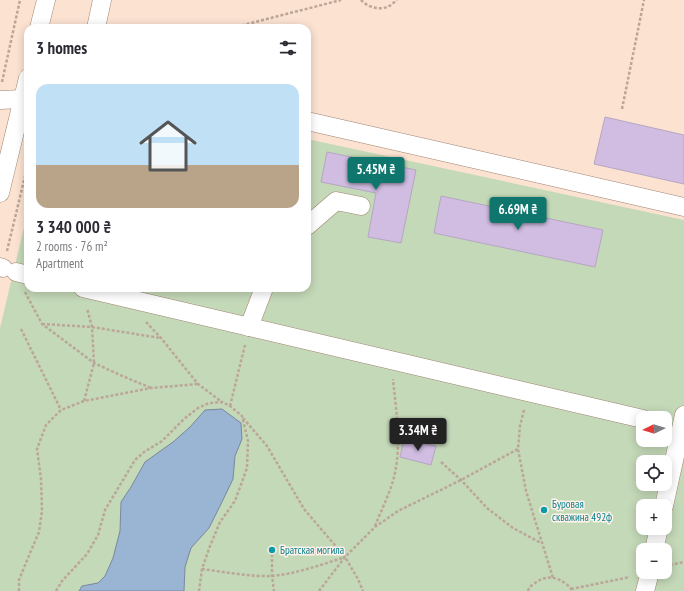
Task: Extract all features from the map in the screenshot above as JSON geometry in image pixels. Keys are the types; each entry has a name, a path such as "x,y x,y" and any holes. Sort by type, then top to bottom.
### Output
{"street":[{"path":"40,24 46,0"},
{"path":"97,24 102,0"},
{"path":"1,92 23,99"},
{"path":"0,193 24,95"},
{"path":"311,123 684,207"},
{"path":"311,223 336,201 361,206"},
{"path":"249,327 262,292"},
{"path":"83,295 249,327 636,417"},
{"path":"665,499 679,424"},
{"path":"645,591 651,579"}],"path":[{"path":"1,92 20,0"},
{"path":"248,24 341,0"},
{"path":"361,0 371,7 381,8 389,6 397,0"},
{"path":"622,108 644,0"},
{"path":"24,184 12,270 42,324 94,363 151,388"},
{"path":"83,295 92,327 94,363 84,401"},
{"path":"145,321 161,338 198,384 242,416 267,446 304,509 345,557 363,591"},
{"path":"42,324 92,327 161,338"},
{"path":"230,406 249,327"},
{"path":"21,329 61,410"},
{"path":"375,527 393,478 398,442 392,360"},
{"path":"19,591 20,580 39,532 42,511 41,479 37,449 46,425 61,410 84,401 151,388 198,384"},
{"path":"528,392 520,426 518,449 526,491 553,578"},
{"path":"56,591 62,581 87,554 98,535 105,510 135,460 144,452 162,441 184,419 198,408 209,403 222,402"},
{"path":"199,591 202,569 210,546 220,522 235,501 247,468 248,441 242,416"},
{"path":"319,591 345,557 375,527 398,511 461,480 518,449"},
{"path":"441,462 461,480 487,508 513,528 542,543"},
{"path":"272,554 274,591"},
{"path":"202,569 272,576 302,571 345,557"},
{"path":"672,566 684,562"},
{"path":"528,591 528,588 538,580 547,577 560,579 572,590 636,575"}],"green space":[{"path":"311,140 684,220 684,591 0,591 0,328 24,228 24,292 311,292"}],"water":[{"path":"222,409 241,423 242,439 235,456 233,479 209,528 191,548 185,567 184,591 79,591 82,586 98,583 105,576 113,558 120,531 121,502 145,462 173,442 190,427 205,410"}],"building":[{"path":"605,117 684,135 684,184 594,164"},
{"path":"327,152 416,170 401,243 368,237 376,193 321,182"},
{"path":"441,196 603,230 595,267 434,233"},
{"path":"404,439 436,446 431,465 400,457"}],"place":[{"name":"Буровая скважина 492ф","path":"544,510"},
{"name":"Братская могила","path":"272,550"}]}
